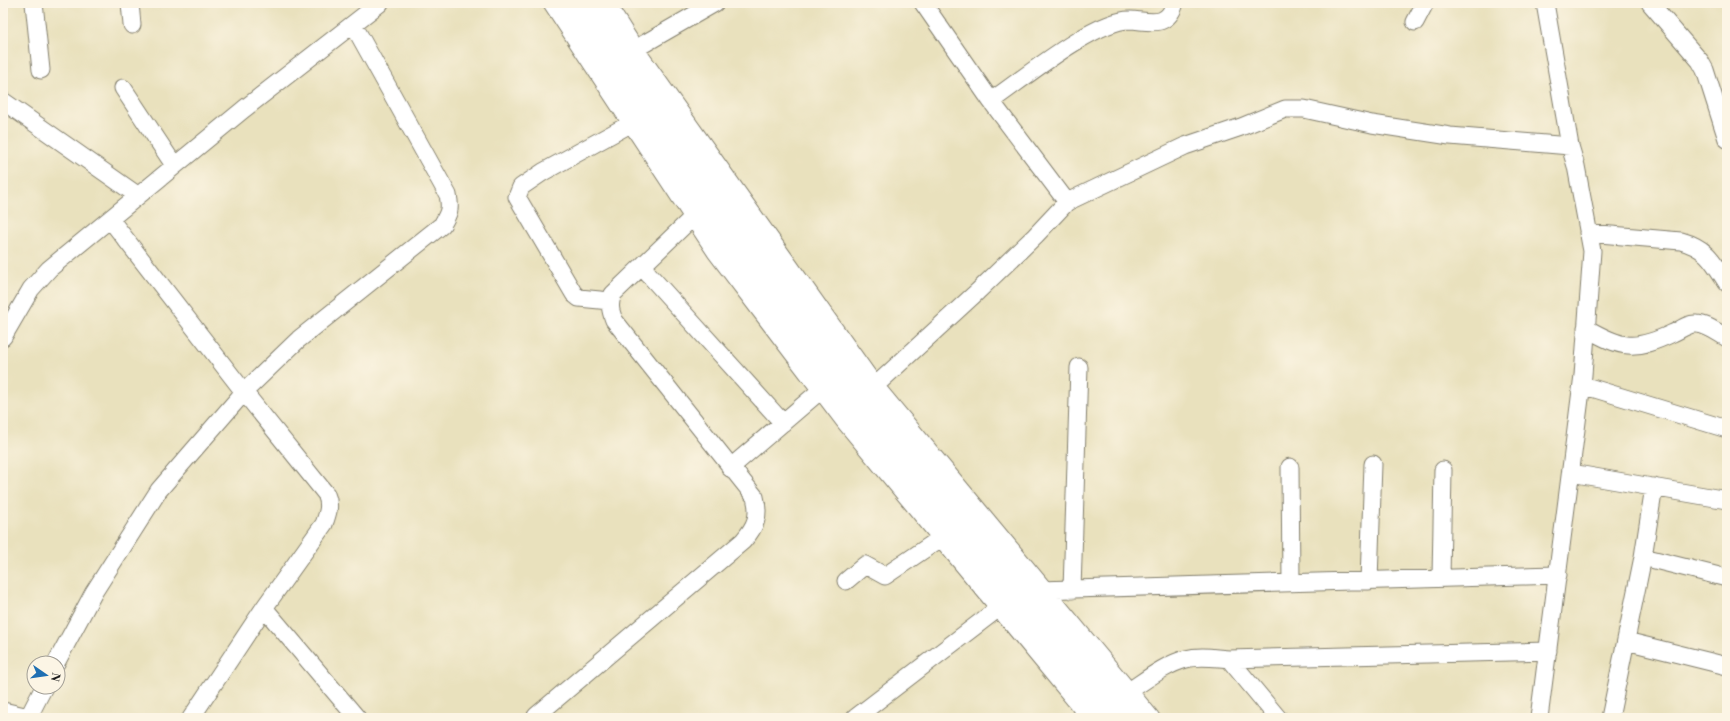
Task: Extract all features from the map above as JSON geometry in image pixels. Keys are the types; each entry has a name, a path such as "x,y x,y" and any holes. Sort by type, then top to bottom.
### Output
{"highway":[{"path":"569,3 729,238 829,377 904,472 1108,718"},
{"path":"589,3 753,246 1010,599 1130,718"}],"street":[{"path":"34,3 41,70"},
{"path":"130,3 132,25"},
{"path":"3,337 31,289 49,268 174,165 380,3"},
{"path":"552,3 716,252 851,429 941,538 1010,599 1090,718"},
{"path":"606,3 635,49 875,386 1151,718"},
{"path":"923,3 991,101 1067,202"},
{"path":"991,101 1067,47 1110,24 1128,20 1158,22 1167,18 1175,3"},
{"path":"1415,22 1426,3"},
{"path":"1539,718 1582,385 1592,251 1576,166 1570,146 1545,3"},
{"path":"1650,3 1700,61 1705,70 1727,139"},
{"path":"635,49 713,4"},
{"path":"60,655 94,592 159,490 244,392 299,339 442,225 449,213 451,205 448,195 353,24"},
{"path":"123,88 174,165"},
{"path":"3,101 137,195"},
{"path":"875,386 977,292 1035,236 1067,202 1185,146 1241,127 1285,109 1304,109 1372,124 1450,136 1570,146"},
{"path":"610,301 580,298 574,294 517,196 521,187 543,172 632,123"},
{"path":"536,716 743,541 753,530 756,521 757,506 754,497 614,320 610,311 610,301 613,294 693,217"},
{"path":"110,218 244,392 326,494 329,501 329,512 324,524 264,608 191,718"},
{"path":"1588,233 1681,241 1692,244 1706,252 1727,283"},
{"path":"642,267 783,423"},
{"path":"1586,328 1608,341 1620,344 1646,344 1693,324 1702,324 1727,338"},
{"path":"1072,590 1079,367"},
{"path":"1582,385 1727,430"},
{"path":"730,468 822,390"},
{"path":"1370,581 1373,464"},
{"path":"1290,467 1291,583"},
{"path":"1441,578 1443,470"},
{"path":"1571,473 1727,500"},
{"path":"1610,718 1643,557 1654,487"},
{"path":"846,581 865,565 885,576 941,538"},
{"path":"1643,557 1727,578"},
{"path":"855,718 1010,599 1045,590 1558,575"},
{"path":"264,608 357,718"},
{"path":"1626,641 1727,666"},
{"path":"1129,690 1172,664 1186,659 1200,657 1230,659 1548,651"},
{"path":"1230,659 1278,718"},
{"path":"3,711 29,718 40,695"}]}
